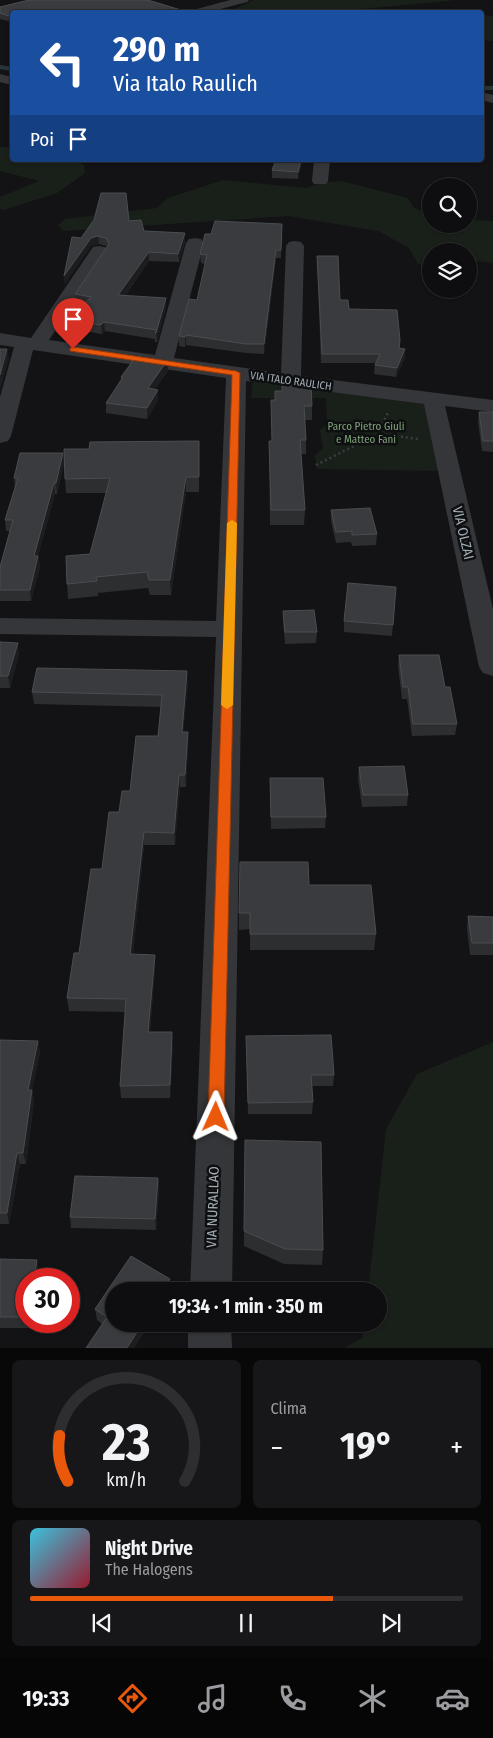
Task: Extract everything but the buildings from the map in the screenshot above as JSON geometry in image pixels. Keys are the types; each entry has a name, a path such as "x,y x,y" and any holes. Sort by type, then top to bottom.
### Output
{"street":[{"path":"205,10 243,0"},
{"path":"493,100 491,102 493,105"},
{"path":"320,181 322,162"},
{"path":"163,363 195,243"},
{"path":"291,381 295,246"},
{"path":"0,436 31,343 99,251"},
{"name":"VIA ITALO RAULICH","path":"0,339 291,381 493,406"},
{"name":"VIA NURALLAO","path":"211,1282 236,373"},
{"name":"VIA OLZAI","path":"433,399 493,667"},
{"path":"0,626 229,629"},
{"path":"210,1332 210,1348"}],"path":[{"path":"316,465 366,440"}],"green space":[{"path":"254,0 457,0 352,10 232,10"},
{"path":"484,15 493,16 493,41 484,40"},
{"path":"0,147 10,147 10,162 79,162 84,165 85,173 57,193 4,210 0,209 0,197 39,181 0,171"},
{"path":"223,180 306,188 320,183 341,181 408,198 414,208 422,211 422,233 477,233 477,220 493,221 493,263 477,261 477,243 422,243 422,264 418,264 409,248 378,231 289,216 63,231 58,225 65,219 157,208 168,198"},
{"name":"Parco Pietro Giuli e Matteo Fani","path":"262,381 429,403 444,471 317,469 315,456 323,448 320,430 327,424 326,398 251,398 252,385 254,382"},
{"path":"493,1042 493,1348 345,1348 362,1338 363,1332 387,1332 387,1282 369,1282 386,1129 417,1074"}],"waterway":[{"path":"0,67 10,69"},
{"path":"484,88 493,88"}],"slow traffic":[{"path":"227,705 232,523"}],"route":[{"path":"73,349 236,373 216,1117"}]}
